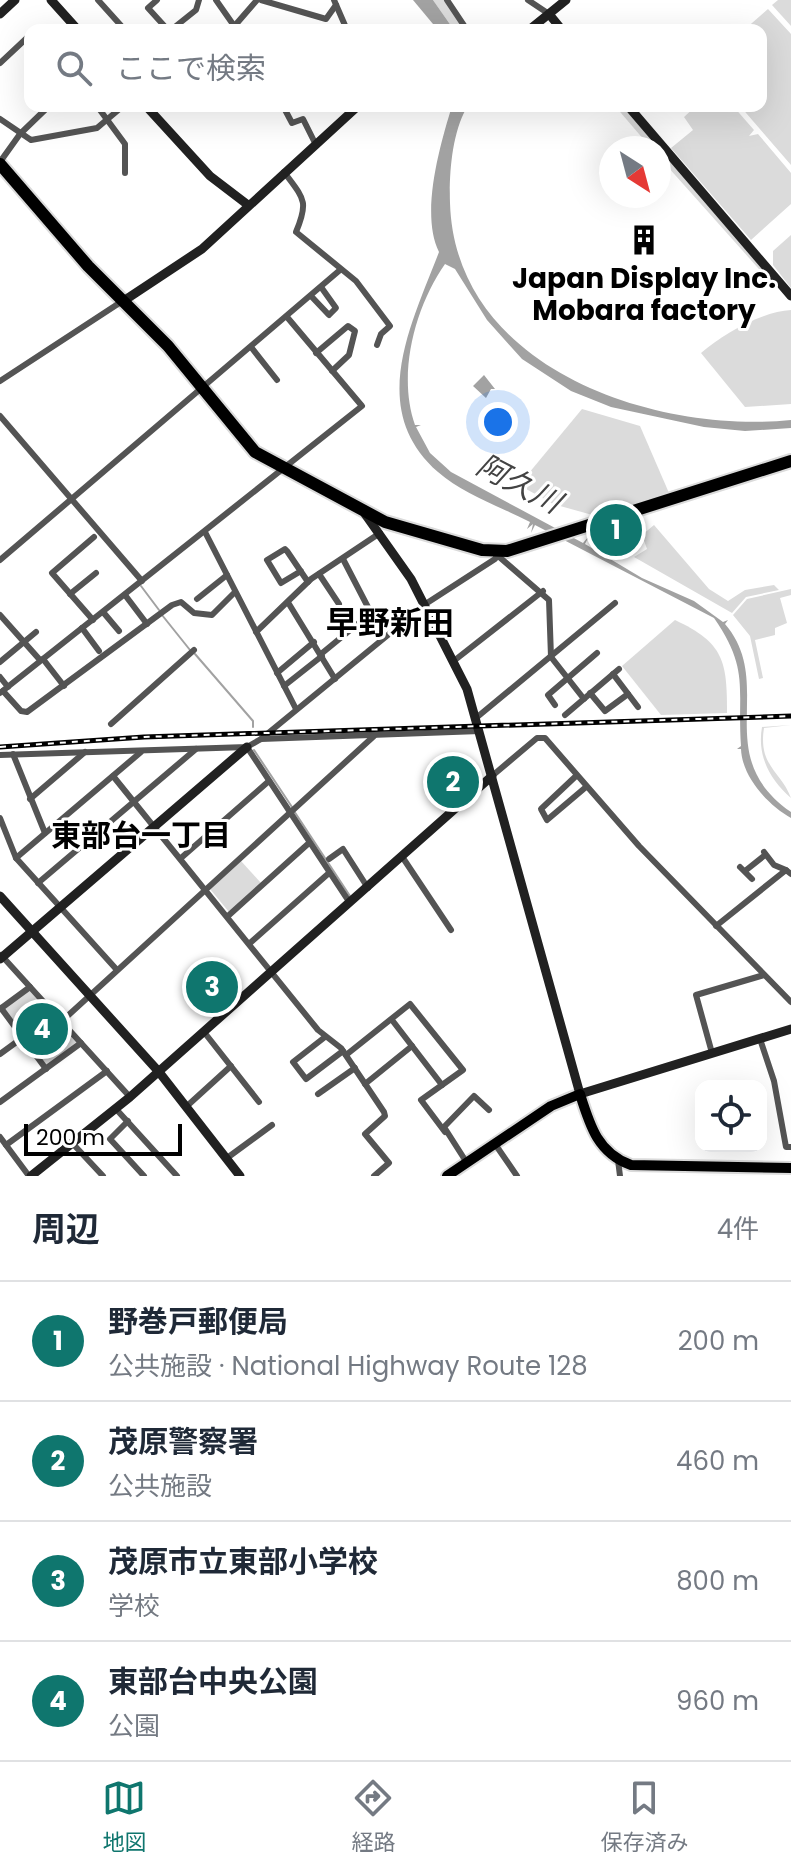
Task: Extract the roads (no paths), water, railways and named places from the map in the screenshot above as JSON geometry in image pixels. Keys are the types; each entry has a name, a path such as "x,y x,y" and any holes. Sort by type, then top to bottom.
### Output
{"highway":[{"path":"0,163 88,266 125,300 247,444 364,513 498,553 791,461"}],"main road":[{"path":"447,1176 464,1169 551,1106 580,1094 599,1143 618,1160 643,1166 791,1168"}],"street":[{"path":"0,14 15,0"},
{"path":"51,0 73,24"},
{"path":"157,0 148,8 163,24"},
{"path":"177,24 196,10 199,0"},
{"path":"216,0 231,24"},
{"path":"238,24 259,0 326,19 335,2"},
{"path":"447,0 463,24"},
{"path":"528,0 549,14 557,24"},
{"path":"536,24 566,0"},
{"path":"103,2 120,24"},
{"path":"335,2 344,24"},
{"path":"0,63 24,41"},
{"path":"0,163 20,134 43,112"},
{"path":"103,112 125,144 125,173"},
{"path":"0,119 31,140 97,128 117,112"},
{"path":"151,112 210,176 248,205"},
{"path":"286,112 292,123 303,119 315,143"},
{"path":"0,381 202,249 351,112"},
{"path":"633,112 791,296"},
{"path":"284,172 305,203 305,218 296,232 356,281 393,325 381,334 377,345"},
{"path":"0,560 340,270"},
{"path":"311,296 329,315 336,308 321,287"},
{"path":"3,690 362,406 287,317"},
{"path":"316,353 348,326 355,331 349,355 332,371"},
{"path":"251,347 277,380"},
{"path":"0,416 142,581"},
{"path":"364,513 425,605 455,660 480,731 580,1094 791,1029"},
{"path":"205,532 296,709"},
{"path":"256,632 289,604 308,582 380,533"},
{"path":"93,620 52,573 94,537"},
{"path":"301,571 281,583 267,560 285,549 301,571 308,582"},
{"path":"130,1097 1,956 33,934 247,747 261,739 425,605 498,553 543,591 551,607 551,657 584,699"},
{"path":"284,686 371,613 343,559"},
{"path":"70,594 96,573"},
{"path":"319,574 339,604"},
{"path":"197,599 227,575"},
{"path":"455,660 543,591"},
{"path":"1,679 3,690 23,713 181,602 194,613 212,615 235,592"},
{"path":"125,595 147,624"},
{"path":"476,718 615,603"},
{"path":"289,604 335,679"},
{"path":"103,612 119,631"},
{"path":"0,615 64,686"},
{"path":"82,628 99,651"},
{"path":"0,662 36,632"},
{"path":"277,673 314,642"},
{"path":"111,724 193,652"},
{"path":"555,705 548,695 597,653"},
{"path":"565,715 616,672 638,707"},
{"path":"590,693 605,711 628,694"},
{"path":"261,739 480,731"},
{"path":"62,1021 374,736"},
{"path":"0,1137 30,1176 74,1145 403,858 492,776 541,737 716,926 791,1002"},
{"path":"0,755 247,747"},
{"path":"247,747 350,903"},
{"path":"38,883 196,749"},
{"path":"16,858 143,751"},
{"path":"30,799 85,752"},
{"path":"13,754 45,833"},
{"path":"113,776 325,1037 345,1053 355,1068 385,1116 365,1134 389,1163 374,1176"},
{"path":"576,776 541,809 547,820 586,787"},
{"path":"181,858 269,781"},
{"path":"0,818 16,858 117,970"},
{"path":"228,916 309,843"},
{"path":"329,859 343,849 368,888"},
{"path":"716,926 789,872 765,854 742,869 752,879"},
{"path":"403,858 451,930"},
{"path":"250,943 329,873"},
{"path":"0,896 159,1072 240,1176"},
{"path":"712,1054 696,995 764,975"},
{"path":"30,987 0,1008 46,1069"},
{"path":"325,1037 293,1062 306,1079 392,1020 410,1004 463,1070 421,1100 445,1132 464,1169"},
{"path":"392,1020 442,1085"},
{"path":"204,1032 259,1102"},
{"path":"0,1054 22,1038"},
{"path":"760,1039 774,1081 786,1147 791,1147"},
{"path":"0,1102 81,1043"},
{"path":"365,1084 412,1046"},
{"path":"187,1106 231,1066"},
{"path":"318,1094 355,1068"},
{"path":"6,1145 107,1071"},
{"path":"445,1132 444,1127 474,1096 489,1110"},
{"path":"116,1109 174,1175"},
{"path":"128,1121 110,1139 144,1176"},
{"path":"227,1158 272,1125"},
{"path":"495,1144 517,1176"},
{"path":"74,1145 99,1175"},
{"path":"618,1160 620,1176"}],"waterway":[{"path":"141,586 159,610"},
{"path":"162,615 190,650"},
{"path":"195,654 253,721 253,727"},
{"path":"254,750 292,807"},
{"path":"294,811 350,896"}],"railway":[{"path":"0,747 144,737 791,716"}],"place":[{"name":"Japan Display Inc. Mobara factory","path":"644,240"},
{"name":"野巻戸郵便局","path":"616,530"},
{"name":"茂原警察署","path":"453,782"},
{"name":"茂原市立東部小学校","path":"212,987"},
{"name":"東部台中央公園","path":"42,1029"}],"district":[{"name":"早野新田","path":"390,623"},
{"name":"東部台一丁目","path":"141,836"}],"water label":[{"name":"阿久川","path":"519,484"}]}
